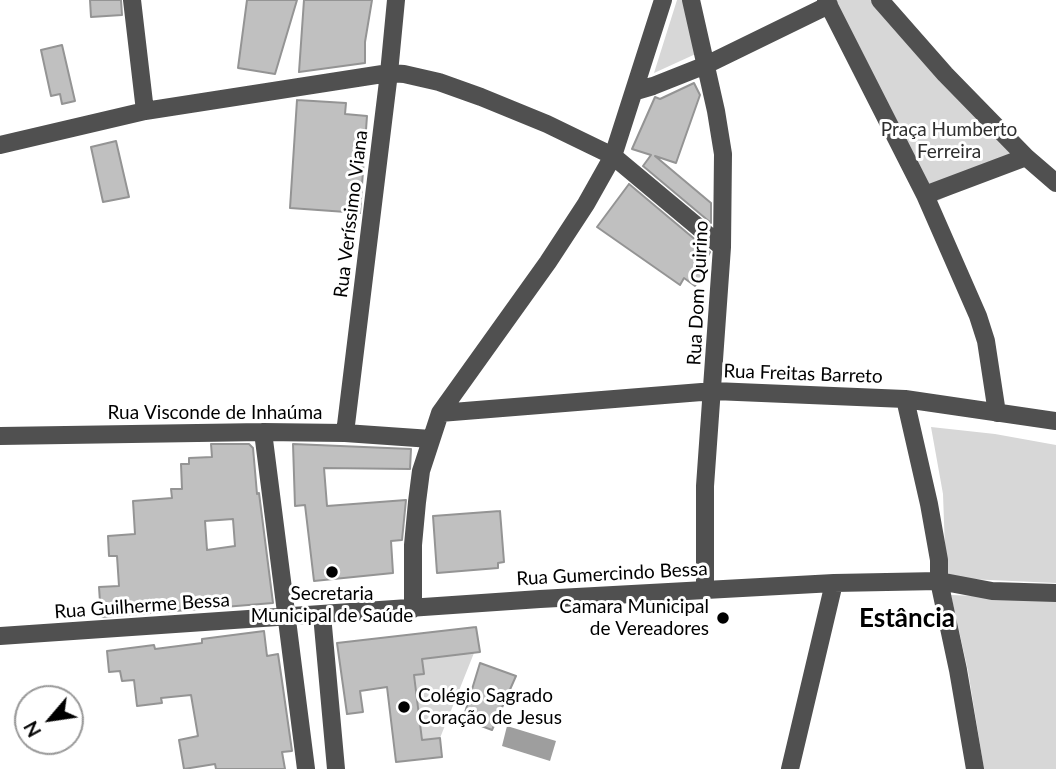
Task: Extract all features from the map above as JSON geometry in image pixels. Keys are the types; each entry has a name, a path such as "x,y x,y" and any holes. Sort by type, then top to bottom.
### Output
{"street":[{"path":"132,0 145,111"},
{"name":"Rua Veríssimo Viana","path":"345,433 396,0"},
{"path":"413,609 413,545 421,471 440,413 548,262 613,156 663,0"},
{"name":"Rua Dom Quirino","path":"691,0 723,154 722,247 714,391 705,486 705,590"},
{"path":"880,0 945,74 1026,157 1056,183"},
{"path":"636,91 706,65 828,2 925,195 978,316 986,341 997,412"},
{"path":"0,145 145,111 389,73 417,76 481,97 547,124 613,156 722,247"},
{"path":"925,195 1026,157"},
{"name":"Rua Freitas Barreto","path":"440,413 714,391 905,399 1056,421"},
{"path":"905,399 929,503 939,561 939,581 975,769"},
{"path":"263,432 306,769"},
{"name":"Rua Visconde de Inhaúma","path":"0,436 263,432 345,433 431,439"},
{"name":"Rua Gumercindo Bessa","path":"287,616 834,583 939,581 992,591 1056,593"},
{"path":"790,769 834,583"},
{"path":"322,615 336,769"},
{"name":"Rua Guilherme Bessa","path":"0,636 287,616"}],"green space":[{"path":"677,0 685,0 700,52 654,73"},
{"name":"Praça Humberto Ferreira","path":"830,0 885,0 1028,157 927,206"},
{"path":"931,427 995,434 1056,445 1056,583 946,578 943,494"},
{"path":"951,595 1056,599 1056,769 984,769 968,671"},
{"path":"474,653 440,738 422,740 414,675 424,674 422,659"}],"shaded area":[{"path":"507,726 556,741 550,761 502,746"}],"building":[{"path":"90,0 121,0 122,15 91,17"},
{"path":"247,0 297,0 275,74 238,68"},
{"path":"304,0 372,0 365,42 365,63 299,72"},
{"path":"62,45 75,101 62,104 60,94 51,96 41,50"},
{"path":"694,83 700,95 676,163 655,156 711,203 711,223 643,166 651,155 632,149 655,97 660,99"},
{"path":"297,100 346,103 345,114 367,116 360,213 290,208"},
{"path":"116,141 129,197 103,202 91,147"},
{"path":"629,184 710,252 701,269 705,271 695,286 684,278 680,285 597,227"},
{"path":"211,444 249,444 253,448 273,603 101,617 99,587 119,586 117,556 109,556 108,536 135,534 133,501 172,498 171,489 182,489 181,464 189,464 189,458 212,457","holes":["233,519 235,546 207,550 205,521"]},
{"path":"293,444 411,449 410,469 324,468 327,506 406,500 402,540 391,541 393,573 314,581 305,505 295,506"},
{"path":"500,511 504,562 498,563 498,568 437,573 433,516"},
{"name":"Colégio Sagrado Coração de Jesus","path":"476,627 480,652 422,659 424,674 414,675 422,740 440,738 442,757 396,762 387,687 360,691 363,712 347,714 337,643"},
{"path":"264,631 267,656 278,654 292,751 282,752 285,769 216,769 215,764 184,769 179,740 198,736 191,695 161,698 162,703 137,706 134,680 122,681 120,671 109,672 107,651 154,645 155,649 202,643 202,639"},
{"path":"480,663 516,676 492,730 463,719"}],"place":[{"name":"Secretaria Municipal de Saúde","path":"332,572"},
{"name":"Camara Municipal de Vereadores","path":"723,618"},
{"name":"Colégio Sagrado Coração de Jesus","path":"404,707"}],"district":[{"name":"Estância","path":"907,619"}]}
